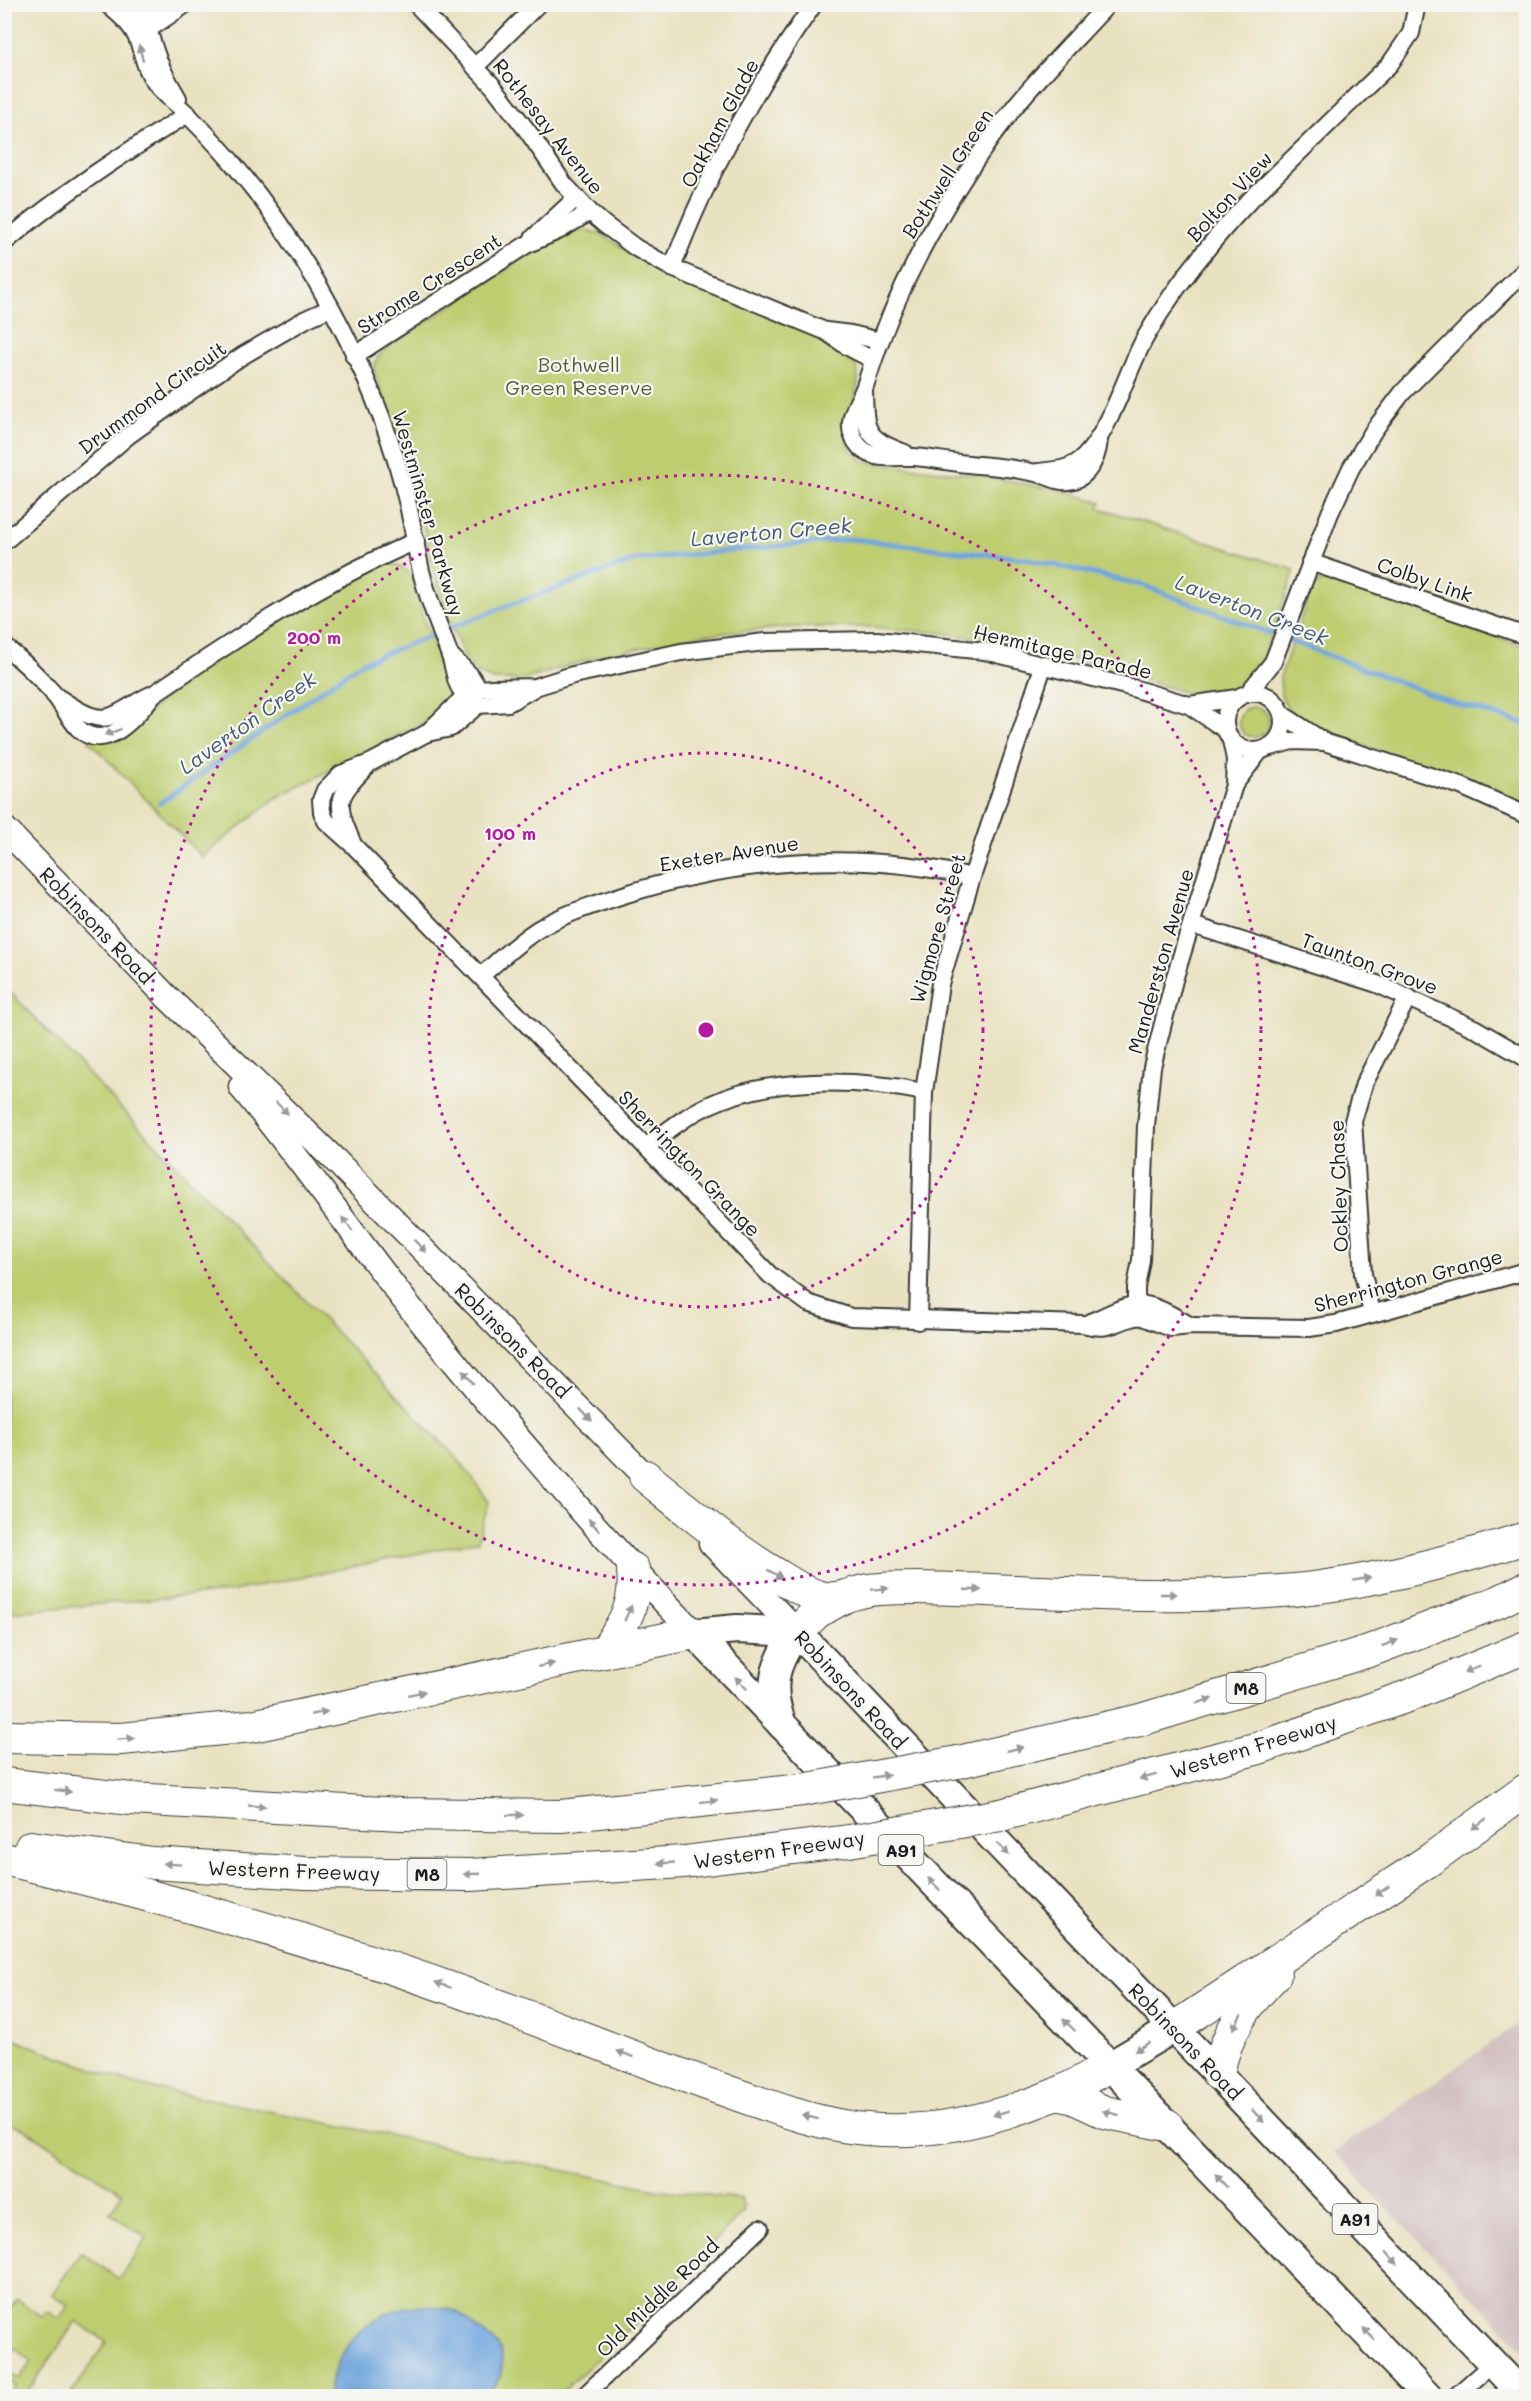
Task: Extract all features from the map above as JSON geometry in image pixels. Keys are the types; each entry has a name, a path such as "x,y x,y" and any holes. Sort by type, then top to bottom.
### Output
{"highway":[{"path":"645,1476 760,1566 818,1597 832,1599 869,1590 915,1588 1097,1594 1282,1591 1363,1579 1464,1557 1527,1538"},
{"path":"606,1652 628,1614 633,1600 635,1587 633,1569"},
{"name":"M8","path":"4,1784 131,1799 401,1814 561,1816 802,1790 958,1762 1140,1720 1369,1651 1497,1602 1527,1588"},
{"path":"783,1727 773,1692 774,1678 780,1659 797,1632 817,1612 846,1596"},
{"path":"4,1737 121,1739 252,1726 694,1633 737,1629 797,1632"},
{"name":"Robinsons Road","path":"797,1632 1524,2397"},
{"name":"Robinsons Road","path":"694,1633 1065,2022 1111,2065 1413,2390"},
{"name":"Western Freeway","path":"4,1844 153,1863 305,1873 470,1875 684,1862 849,1841 1001,1815 1259,1748 1408,1696 1527,1647"},
{"path":"4,1859 119,1887 315,1941 459,1991 662,2068 773,2107 826,2122 866,2129 946,2127 1006,2112 1057,2094 1111,2065 1174,2028 1320,1934 1431,1859 1527,1790"},
{"path":"1218,2074 1222,2053 1240,2016 1273,1976 1320,1934"},
{"path":"1057,2094 1074,2098 1104,2112 1167,2125"}],"main road":[{"name":"Robinsons Road","path":"4,828 165,995 334,1159 797,1632"},
{"name":"Robinsons Road","path":"165,995 274,1127 423,1324 633,1569 694,1633"}],"street":[{"name":"Westminster Parkway","path":"107,4 141,25"},
{"name":"Westminster Parkway","path":"129,4 188,114 239,170 273,213 303,258 354,356 391,444 427,590 450,655 454,679 474,697"},
{"path":"141,25 161,4"},
{"path":"141,25 186,4"},
{"name":"Rothesay Avenue","path":"416,4 475,67 529,133 576,198 636,248 672,268 825,331 848,347 873,360"},
{"path":"475,67 538,4"},
{"name":"Oakham Glade","path":"672,268 700,201 737,127 776,60 814,4"},
{"name":"Bothwell Green","path":"852,434 852,413 864,389 880,341 914,266 945,209 980,155 1038,79 1108,4"},
{"name":"Bolton View","path":"852,434 861,449 882,458 915,457 1036,472 1072,466 1085,456 1099,440 1130,367 1185,277 1215,238 1251,199 1390,64 1411,33 1417,4"},
{"path":"4,243 96,173 188,114"},
{"name":"Strome Crescent","path":"354,356 526,244 576,198"},
{"name":"Strome Crescent","path":"526,244 561,230 590,212"},
{"path":"1527,269 1441,352 1403,392 1389,411 1352,468 1330,513 1273,662 1227,712 1228,735 1244,750 1265,749 1293,741 1324,742 1461,786 1527,815"},
{"name":"Drummond Circuit","path":"7,542 56,496 120,442 185,394 243,356 306,319 330,308"},
{"name":"Rothesay Avenue","path":"825,331 880,341"},
{"name":"Bothwell Green","path":"864,389 867,425"},
{"name":"Bolton View","path":"867,425 870,434 883,445 915,457"},
{"path":"4,638 10,651 54,695 86,714 107,718 155,693 254,627 302,599 391,551 416,541"},
{"name":"Colby Link","path":"1310,562 1527,636"},
{"name":"Hermitage Parade","path":"474,697 508,703 535,687 573,675 660,656 765,642 876,640 985,651 1126,686 1189,705 1228,735"},
{"path":"1265,749 1282,733 1273,662"},
{"name":"Wigmore Street","path":"918,1321 924,1092 940,984 972,877 1044,664"},
{"path":"1243,696 1268,696 1280,709 1324,742"},
{"name":"Hermitage Parade","path":"1189,705 1243,696"},
{"path":"354,846 326,821 322,812 321,800 325,790 341,774 370,763 427,733 451,728 474,697"},
{"name":"Manderston Avenue","path":"1140,1308 1148,1288 1141,1260 1146,1126 1152,1067 1174,980 1234,785 1234,759 1228,735"},
{"name":"Manderston Avenue","path":"1234,785 1265,749"},
{"path":"354,846 342,820 340,804 347,787 370,763"},
{"path":"321,800 340,804"},
{"name":"Sherrington Grange","path":"354,846 770,1275 801,1299 821,1309 851,1317 918,1321 1083,1323 1098,1328 1109,1327 1140,1308 1171,1328 1191,1326 1309,1328 1336,1324 1527,1270"},
{"name":"Exeter Avenue","path":"481,976 523,940 562,918 638,890 703,874 772,865 850,861 935,869 972,877"},
{"name":"Taunton Grove","path":"1192,925 1408,996 1474,1028 1527,1058"},
{"name":"Ockley Chase","path":"1372,1313 1363,1274 1353,1121 1364,1084 1408,996"},
{"path":"646,1147 691,1114 709,1105 750,1092 804,1084 865,1084 924,1092"},
{"name":"Old Middle Road","path":"584,2397 760,2228"},
{"path":"1456,2397 1492,2364"}],"shaded area":[{"path":"1526,2019 1526,2353 1334,2152"}],"green space":[{"name":"Bothwell Green Reserve","path":"586,230 604,236 669,276 813,335 845,354 854,363 858,375 847,427 847,440 853,452 866,462 983,476 1064,491 1101,502 1099,508 1295,570 1260,666 1238,691 1204,698 1033,647 942,633 871,627 791,627 702,635 597,657 523,680 493,680 475,672 465,658 444,609 411,475 374,371 375,363 388,347 536,250 577,231"},
{"path":"391,563 406,569 410,575 428,631 449,679 450,696 445,704 434,717 276,798 202,857 89,741 147,713 179,686 268,625 383,564"},
{"path":"1326,580 1340,582 1526,647 1526,806 1492,789 1325,733 1288,710 1281,695 1280,677 1310,593 1318,583"},
{"path":"1254,707 1265,711 1269,722 1265,733 1254,737 1243,733 1239,722 1243,711"},
{"path":"5,987 463,1465 489,1502 478,1541 228,1592 5,1613"},
{"path":"4,2036 134,2084 655,2189 741,2199 743,2212 640,2318 558,2396 70,2396 106,2342 76,2321 25,2396 8,2396 15,2386 5,2379 6,2371 19,2379 32,2361 5,2342 5,2317 17,2299 42,2317 47,2311 59,2319 68,2305 52,2294 81,2252 119,2279 147,2238 110,2213 122,2193 24,2129 5,2123"}],"water":[{"path":"417,2306 450,2309 459,2313 499,2346 502,2367 495,2386 485,2396 328,2396 338,2362 356,2335 383,2315"}],"waterway":[{"name":"Laverton Creek","path":"160,803 361,663 504,607 636,560 851,539 1028,559 1142,585 1457,704 1526,724"}]}
